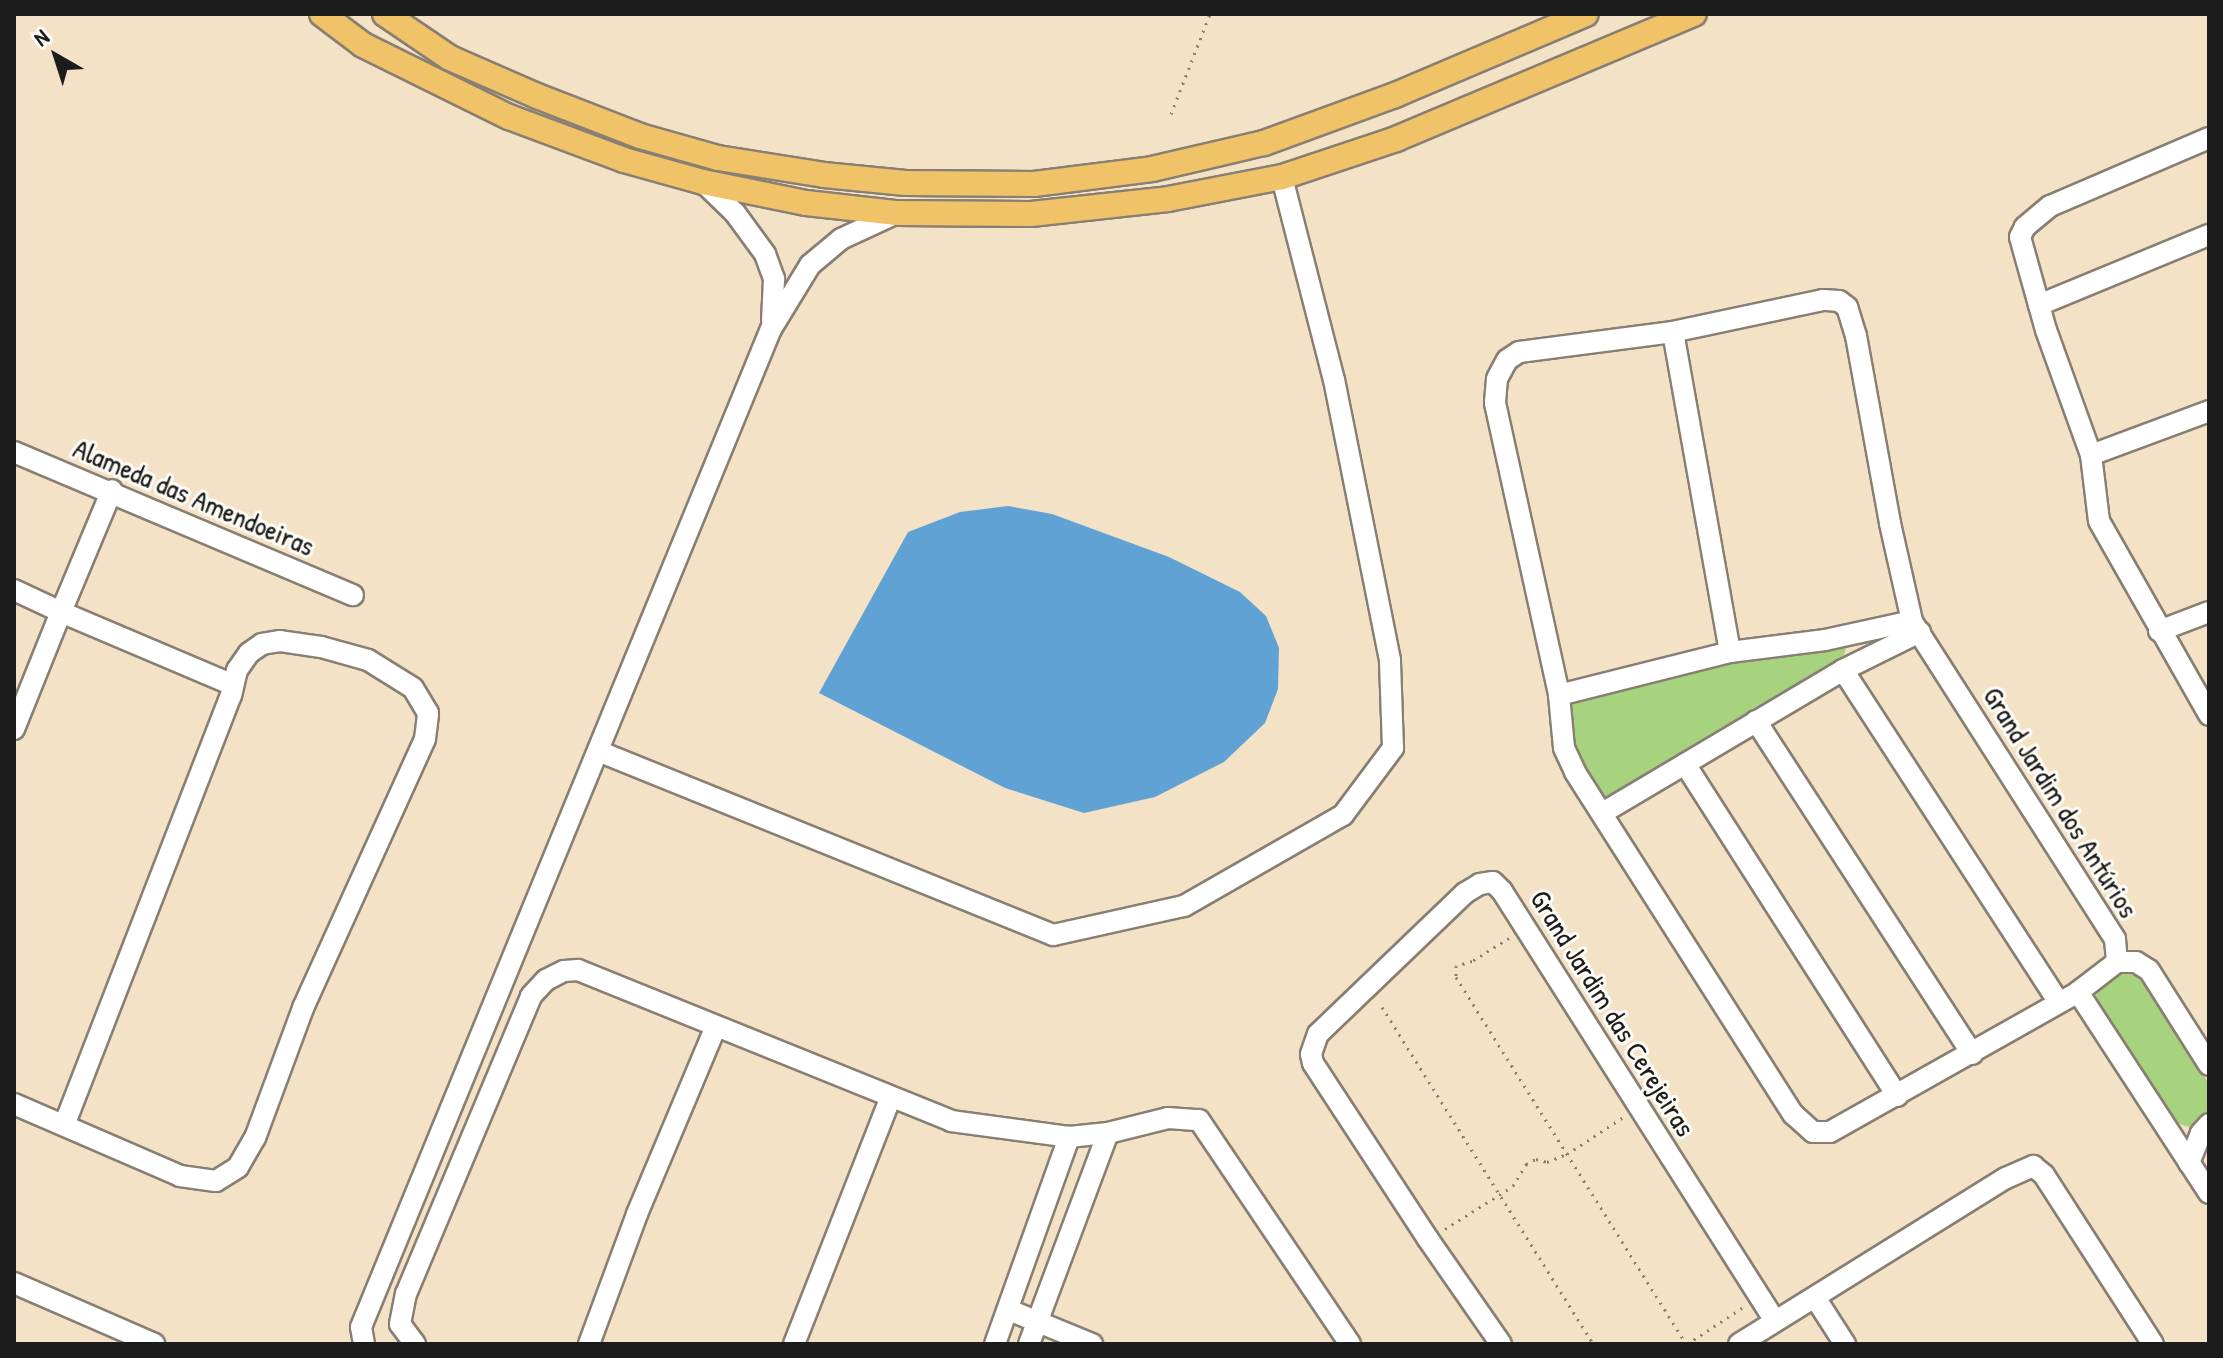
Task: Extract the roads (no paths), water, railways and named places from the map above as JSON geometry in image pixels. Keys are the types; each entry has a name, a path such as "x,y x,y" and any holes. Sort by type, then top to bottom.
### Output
{"main road":[{"path":"322,14 363,45 509,117 624,160 703,182 806,203 897,213 1031,214 1168,199 1282,177 1396,139 1694,14"},
{"path":"385,14 450,58 640,136 718,158 906,183 1034,184 1152,169 1264,143 1395,95 1586,14"}],"street":[{"path":"2209,138 2050,206 2025,227 2020,237 2039,305 2091,455 2099,521 2209,715"},
{"path":"598,751 1053,935 1184,906 1343,815 1393,748 1390,660 1334,380 1282,177"},
{"path":"703,182 735,213 765,254 774,279 771,329"},
{"path":"364,1344 361,1327 771,329 810,265 841,239 897,213"},
{"path":"2039,305 2209,235"},
{"name":"Grand Jardim dos Antúrios","path":"2117,962 2115,939 1916,626 1890,523 1856,336 1847,307 1839,301 1823,300 1673,332 1519,352 1507,360 1497,379 1495,403 1559,695 1564,748 1575,772 1604,812 1696,963 1804,1125 1813,1132 1830,1132 2078,992 2117,962 2136,962 2149,970 2209,1065"},
{"path":"1673,332 1730,652"},
{"path":"2091,455 2209,411"},
{"name":"Alameda das Amendoeiras","path":"14,452 112,490 353,595"},
{"path":"14,729 112,490"},
{"path":"14,590 233,685"},
{"path":"2159,631 2209,612"},
{"path":"1559,695 1730,652 1916,626"},
{"path":"1604,812 1916,626"},
{"path":"14,1104 180,1176 216,1181 238,1167 255,1138 303,1008 425,739 428,713 413,688 368,660 333,650 280,641 262,644 249,653 237,670 64,1125"},
{"path":"1843,670 2059,1002"},
{"path":"1756,721 1972,1054"},
{"path":"1685,764 1897,1096"},
{"name":"Grand Jardim das Cerejeiras","path":"1501,1344 1313,1063 1313,1046 1318,1034 1465,893 1480,884 1493,882 1522,922 1775,1321"},
{"path":"415,1344 400,1324 406,1294 531,996 546,980 564,971 594,974 715,1028 951,1121 1069,1137 1108,1133 1168,1118 1199,1120 1350,1344"},
{"path":"2078,992 2209,1193"},
{"path":"589,1344 637,1214 715,1028"},
{"path":"794,1344 890,1099"},
{"path":"2189,1163 2201,1133 2209,1124"},
{"path":"1029,1344 1108,1133"},
{"path":"995,1344 1069,1137"},
{"path":"1739,1344 1816,1299 2006,1178 2033,1166 2044,1175 2153,1344"},
{"path":"15,1287 154,1344"},
{"path":"1816,1299 1845,1344"},
{"path":"1009,1310 1092,1344"}],"water":[{"path":"1008,506 1052,514 1169,557 1240,592 1266,616 1279,648 1278,689 1265,723 1224,762 1155,797 1084,813 1005,788 819,693 908,532 960,512"}]}
